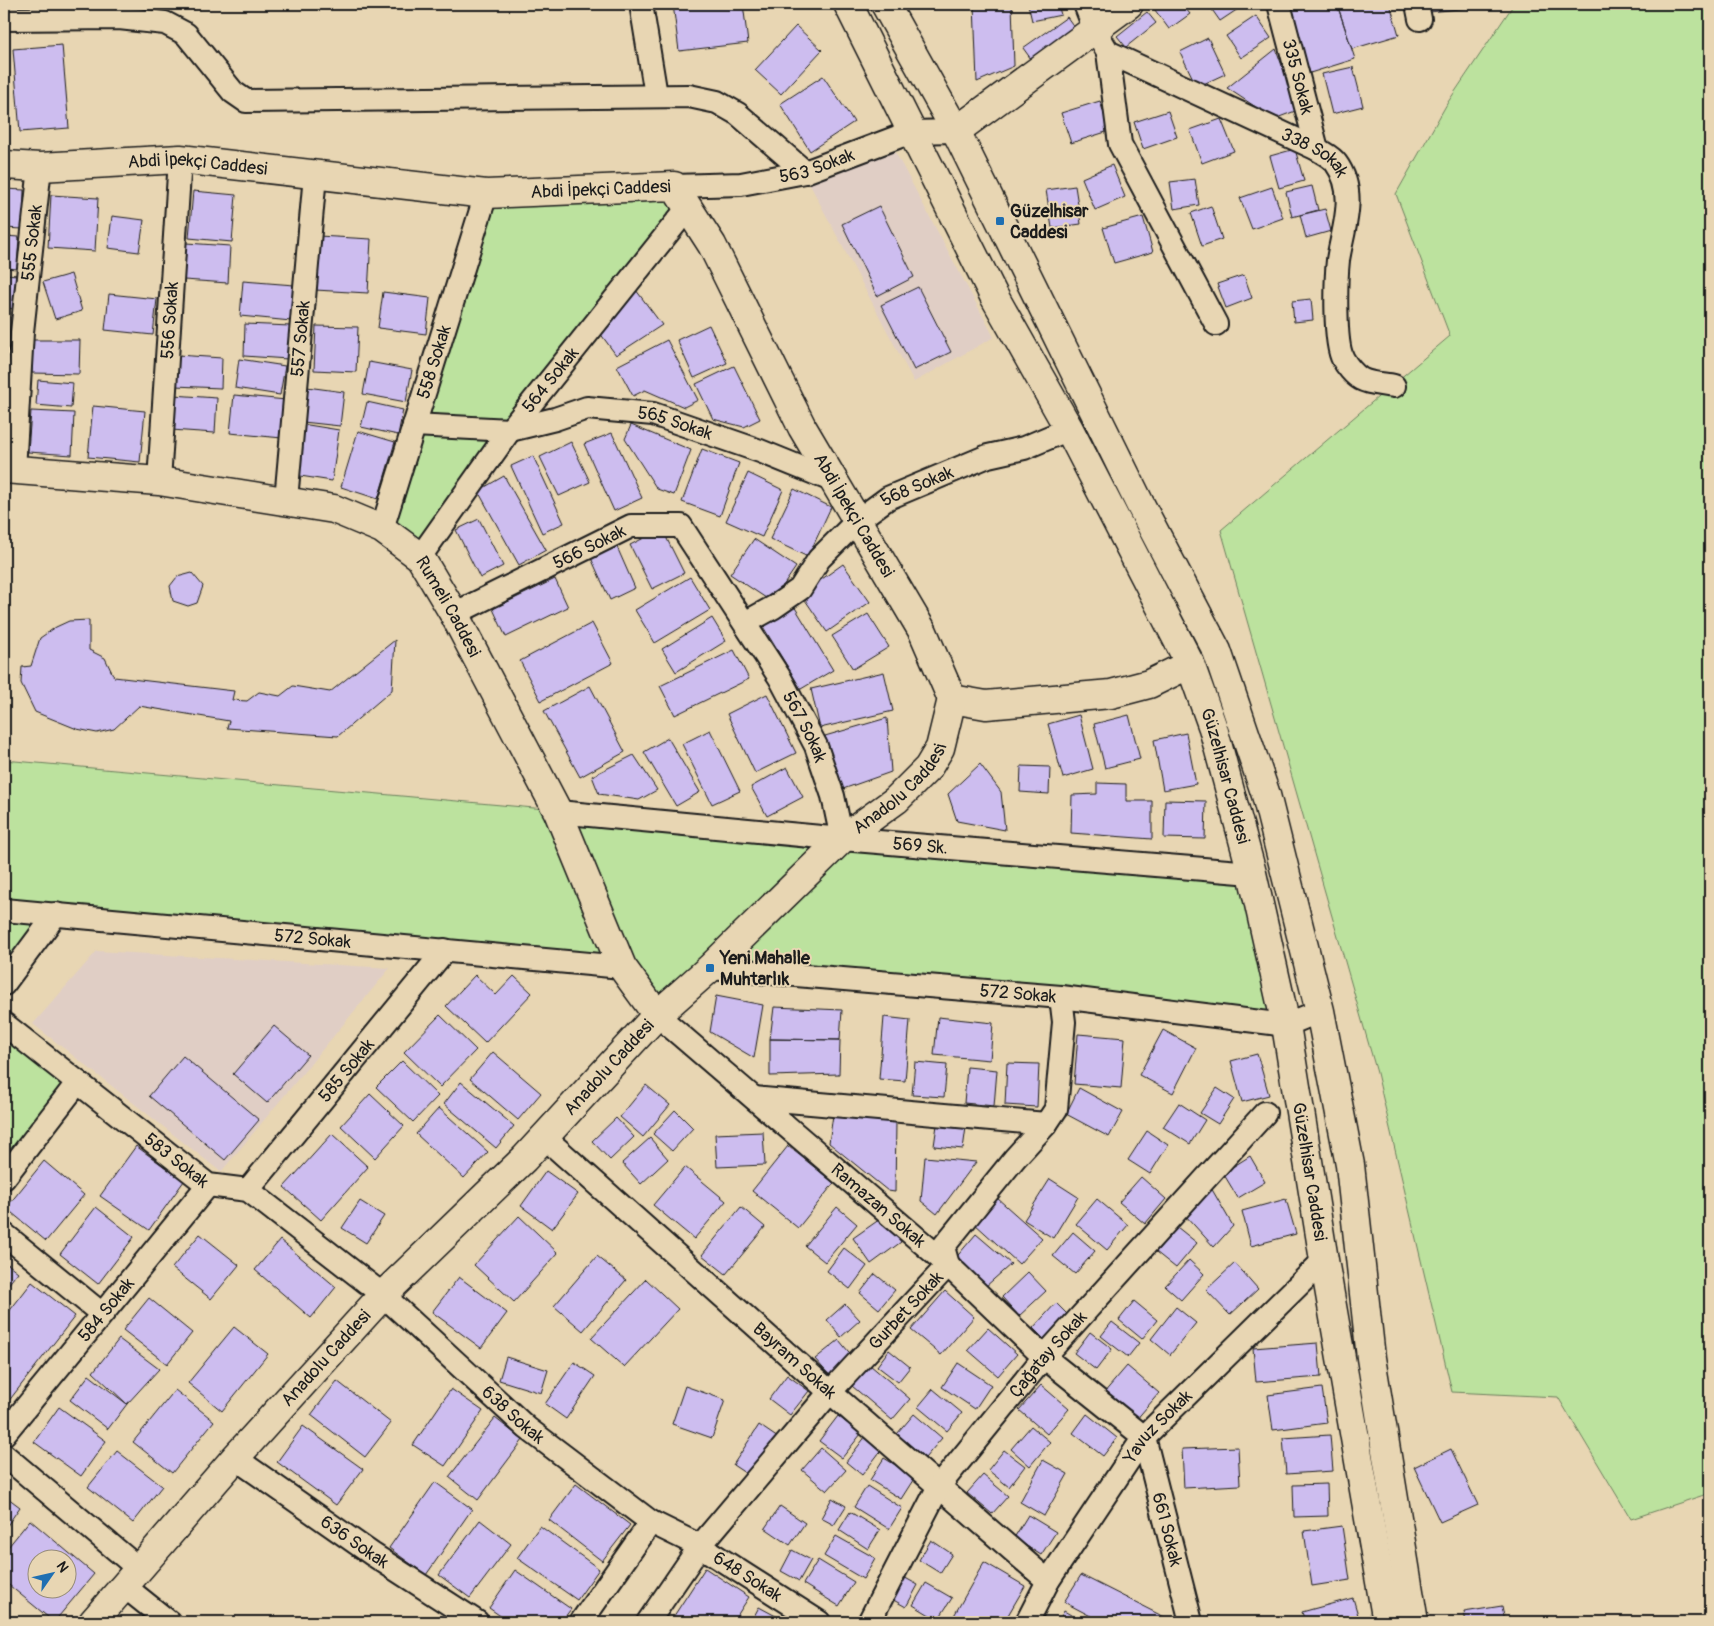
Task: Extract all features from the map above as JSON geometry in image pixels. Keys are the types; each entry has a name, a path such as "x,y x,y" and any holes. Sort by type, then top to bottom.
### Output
{"street":[{"path":"641,4 656,95"},
{"name":"Güzelhisar Caddesi","path":"848,4 994,296 1069,429 1190,664 1220,754 1252,873 1286,1025 1324,1260 1387,1622"},
{"name":"Güzelhisar Caddesi","path":"885,4 956,131 1140,504 1217,651 1266,795 1320,1010 1350,1165 1371,1358 1414,1622"},
{"path":"1085,4 1101,41 1120,144 1216,324"},
{"path":"956,131 1101,41 1129,4"},
{"name":"335 Sokak","path":"1279,4 1317,149"},
{"path":"4,19 119,18 165,23 186,34 233,92 246,101 689,96 717,102 745,120 804,172"},
{"name":"338 Sokak","path":"1101,41 1317,149 1335,162 1345,184 1348,203 1345,231 1338,259 1338,339 1342,358 1360,378 1394,386"},
{"name":"563 Sokak","path":"674,186 741,184 804,172 911,132 956,131"},
{"name":"Abdi İpekçi Caddesi","path":"4,165 40,166 180,159 486,194 674,186 687,209 712,245 802,427 923,632 952,699"},
{"name":"556 Sokak","path":"159,481 180,159"},
{"name":"555 Sokak","path":"9,470 40,166"},
{"name":"557 Sokak","path":"286,500 315,175"},
{"name":"558 Sokak","path":"382,529 486,194"},
{"name":"564 Sokak","path":"420,557 510,430 687,209"},
{"name":"565 Sokak","path":"414,425 510,430 555,419 586,408 653,414 760,451 834,481"},
{"name":"568 Sokak","path":"745,623 774,607 800,589 819,559 858,520 888,498 988,456 1024,448 1069,429"},
{"name":"Rumeli Caddesi","path":"9,470 159,481 334,509 382,529 420,557 454,614 558,812 622,967 657,1014"},
{"name":"566 Sokak","path":"454,614 632,526 681,526 745,623"},
{"name":"567 Sokak","path":"745,623 780,678 816,746 833,796 842,839"},
{"path":"952,699 986,705 1111,694 1149,684 1190,664"},
{"name":"Anadolu Caddesi","path":"93,1622 235,1458 382,1295 544,1137 657,1014 710,968 842,839 896,800 928,768 940,748 952,699"},
{"name":"569 Sk.","path":"558,812 842,839 1252,873"},
{"name":"572 Sokak","path":"4,910 622,967"},
{"path":"4,984 56,914"},
{"name":"585 Sokak","path":"248,1190 445,950"},
{"name":"572 Sokak","path":"710,968 1061,997 1286,1025"},
{"name":"Gurbet Sokak","path":"648,1622 700,1546 830,1392 948,1265 943,1248 1009,1165 1046,1124 1056,1109 1064,1022 1061,997"},
{"path":"1286,1025 1320,1010"},
{"name":"Ramazan Sokak","path":"657,1014 948,1265 1044,1357 1144,1437"},
{"name":"583 Sokak","path":"4,1024 208,1185 248,1190"},
{"path":"4,1178 78,1082"},
{"path":"754,1098 1046,1124"},
{"name":"Çağatay Sokak","path":"869,1622 939,1486 1044,1357 1265,1113"},
{"name":"Bayram Sokak","path":"544,1137 830,1392 1048,1581"},
{"name":"584 Sokak","path":"4,1434 208,1185"},
{"path":"248,1190 382,1295"},
{"path":"4,1234 102,1314"},
{"name":"Yavuz Sokak","path":"1027,1622 1048,1581 1144,1437 1324,1260"},
{"name":"638 Sokak","path":"382,1295 527,1428 651,1522 700,1546"},
{"name":"661 Sokak","path":"1144,1437 1191,1622"},
{"path":"4,1455 132,1577 170,1622"},
{"name":"636 Sokak","path":"235,1458 372,1554 477,1622"},
{"path":"581,1622 651,1522"},
{"name":"648 Sokak","path":"700,1546 819,1622"}],"shaded area":[{"path":"893,148 994,337 914,382 807,179"},
{"path":"97,951 390,968 221,1172 33,1024"}],"green space":[{"path":"1514,4 1710,4 1710,1493 1631,1519 1558,1397 1452,1392 1377,1073 1221,530 1450,336 1396,194 1448,102"},
{"path":"674,186 687,209 420,557 382,529 486,194"},
{"path":"4,760 1252,873 1286,1025 711,968 657,1015 621,967 56,914 4,984"},
{"path":"4,1024 78,1082 4,1178"}],"building":[{"path":"564,4 620,4 621,7 564,9"},
{"path":"673,4 743,4 748,43 679,51"},
{"path":"974,4 1012,4 1014,66 977,82"},
{"path":"1028,4 1058,4 1061,15 1032,21"},
{"path":"1156,4 1182,4 1190,14 1169,29 1152,6"},
{"path":"1208,4 1235,4 1238,9 1220,21"},
{"path":"1287,4 1337,4 1355,59 1310,73"},
{"path":"1337,4 1390,4 1399,35 1352,49"},
{"path":"1429,4 1489,4 1489,6 1429,12"},
{"path":"1147,12 1156,23 1126,47 1117,36"},
{"path":"1256,16 1271,38 1241,58 1226,36"},
{"path":"1067,17 1080,35 1036,66 1023,48"},
{"path":"796,26 822,50 781,94 755,70"},
{"path":"1208,38 1225,74 1197,87 1180,52"},
{"path":"62,45 69,128 20,132 13,49"},
{"path":"1276,49 1298,110 1274,119 1227,88"},
{"path":"1353,67 1363,106 1332,114 1322,74"},
{"path":"823,76 854,122 810,151 780,104"},
{"path":"1100,101 1109,131 1071,143 1061,113"},
{"path":"1168,111 1177,137 1143,149 1134,122"},
{"path":"1221,119 1234,151 1202,163 1190,130"},
{"path":"1295,149 1304,181 1279,188 1270,156"},
{"path":"1112,165 1125,197 1095,210 1082,178"},
{"path":"1195,179 1199,205 1174,209 1170,182"},
{"path":"1075,186 1081,224 1052,228 1046,190"},
{"path":"1312,186 1318,210 1292,217 1286,192"},
{"path":"1272,187 1283,218 1252,229 1240,198"},
{"path":"4,189 24,190 23,229 4,228"},
{"path":"193,191 236,195 232,242 189,238"},
{"path":"51,195 98,198 95,251 48,248"},
{"path":"879,206 914,277 877,296 842,224"},
{"path":"1211,206 1222,239 1202,246 1191,213"},
{"path":"1325,209 1331,231 1306,238 1300,215"},
{"path":"112,216 144,220 139,252 108,248"},
{"path":"1143,217 1153,252 1114,263 1103,228"},
{"path":"4,236 19,237 17,269 4,268"},
{"path":"318,236 371,239 368,293 315,290"},
{"path":"186,243 230,246 228,283 184,280"},
{"path":"4,274 18,275 15,309 4,308"},
{"path":"71,274 82,311 55,319 43,282"},
{"path":"1244,275 1252,298 1226,308 1217,284"},
{"path":"243,281 294,285 291,321 240,316"},
{"path":"633,286 662,325 616,355 597,329"},
{"path":"918,287 951,352 914,370 881,305"},
{"path":"383,292 430,298 426,334 378,328"},
{"path":"109,294 157,299 153,335 105,330"},
{"path":"1311,299 1313,320 1294,322 1292,301"},
{"path":"245,324 290,326 288,359 244,356"},
{"path":"709,325 727,363 694,378 677,340"},
{"path":"316,326 358,327 356,372 314,370"},
{"path":"32,340 80,340 79,374 32,373"},
{"path":"667,340 698,400 684,407 645,390 633,396 617,366"},
{"path":"177,355 222,358 221,388 175,386"},
{"path":"239,359 285,366 280,395 235,388"},
{"path":"369,362 412,370 406,402 363,394"},
{"path":"734,366 760,419 744,427 713,419 696,384"},
{"path":"4,375 6,376 4,413"},
{"path":"38,380 73,383 71,408 36,405"},
{"path":"307,387 344,392 340,426 303,422"},
{"path":"173,395 217,398 215,433 171,430"},
{"path":"234,395 286,400 282,438 230,433"},
{"path":"367,402 403,410 398,435 361,427"},
{"path":"93,406 145,411 140,462 88,457"},
{"path":"31,411 74,413 72,455 28,452"},
{"path":"302,424 339,430 332,481 294,475"},
{"path":"631,425 691,450 674,495 657,489 625,439"},
{"path":"358,431 395,442 378,499 341,487"},
{"path":"612,433 642,498 614,511 584,444"},
{"path":"571,442 590,482 559,496 540,457"},
{"path":"702,449 739,463 720,516 682,502"},
{"path":"533,456 564,523 542,533 511,466"},
{"path":"748,473 783,490 762,537 726,521"},
{"path":"504,476 546,550 519,565 478,491"},
{"path":"794,489 831,507 808,557 770,539"},
{"path":"479,519 503,566 480,578 456,530"},
{"path":"662,529 684,573 652,589 630,545"},
{"path":"754,539 796,567 772,602 730,574"},
{"path":"617,547 635,588 610,600 591,558"},
{"path":"843,564 870,602 827,632 801,594"},
{"path":"192,573 203,586 197,603 188,606 173,601 170,586 177,577"},
{"path":"690,577 710,610 655,643 635,610"},
{"path":"555,579 568,607 506,637 493,609"},
{"path":"794,606 833,670 801,689 762,625"},
{"path":"868,614 889,647 853,669 832,636"},
{"path":"712,618 726,641 676,672 662,649"},
{"path":"89,620 89,650 105,658 114,677 234,691 232,700 247,701 259,692 280,696 293,686 330,692 395,640 392,690 338,736 227,728 229,721 139,706 114,729 97,733 77,729 35,712 21,683 22,667 31,666 40,638 69,621"},
{"path":"592,623 613,663 541,701 520,661"},
{"path":"734,650 749,679 675,715 660,686"},
{"path":"884,672 893,711 820,728 811,689"},
{"path":"590,686 625,752 580,777 544,711"},
{"path":"767,694 796,753 755,773 727,714"},
{"path":"1079,715 1093,769 1063,778 1048,724"},
{"path":"1129,715 1140,759 1105,768 1094,724"},
{"path":"887,718 891,772 843,789 825,736"},
{"path":"710,730 740,791 712,804 682,744"},
{"path":"1186,733 1196,784 1163,790 1154,740"},
{"path":"668,738 700,792 676,806 644,752"},
{"path":"634,755 657,790 639,800 599,794 592,776"},
{"path":"980,764 1001,792 1005,830 957,821 948,794"},
{"path":"1021,766 1050,767 1049,794 1020,792"},
{"path":"787,767 803,797 767,816 751,787"},
{"path":"1097,783 1126,784 1126,801 1152,801 1152,839 1071,833 1072,795 1097,794"},
{"path":"1165,800 1206,801 1205,839 1164,838"},
{"path":"475,975 496,995 514,976 532,993 485,1043 446,1006"},
{"path":"716,996 763,1005 754,1058 710,1032"},
{"path":"774,1007 842,1010 840,1040 770,1039"},
{"path":"440,1015 476,1050 440,1087 404,1052"},
{"path":"884,1017 910,1020 905,1081 879,1079"},
{"path":"938,1017 993,1023 990,1060 934,1055"},
{"path":"274,1026 308,1055 267,1103 233,1074"},
{"path":"1163,1030 1196,1048 1173,1093 1139,1075"},
{"path":"1078,1034 1125,1038 1121,1088 1074,1084"},
{"path":"770,1039 840,1040 839,1074 770,1076"},
{"path":"493,1052 541,1093 518,1120 470,1079"},
{"path":"1257,1054 1269,1095 1242,1102 1231,1061"},
{"path":"183,1056 259,1120 225,1160 149,1096"},
{"path":"402,1061 438,1096 413,1122 376,1087"},
{"path":"915,1062 947,1065 944,1097 912,1095"},
{"path":"1007,1063 1039,1064 1037,1107 1005,1105"},
{"path":"967,1067 997,1070 994,1106 964,1103"},
{"path":"461,1082 514,1126 496,1148 444,1104"},
{"path":"646,1085 670,1105 643,1137 620,1117"},
{"path":"1079,1088 1123,1112 1109,1137 1066,1114"},
{"path":"1217,1088 1234,1099 1218,1124 1200,1113"},
{"path":"370,1094 404,1126 375,1158 341,1126"},
{"path":"1179,1103 1205,1120 1190,1144 1163,1127"},
{"path":"439,1108 488,1152 464,1178 416,1134"},
{"path":"675,1110 693,1128 672,1151 653,1134"},
{"path":"833,1115 896,1121 895,1192 888,1191 829,1143"},
{"path":"616,1118 634,1137 610,1160 592,1141"},
{"path":"938,1118 967,1120 963,1149 934,1146"},
{"path":"1147,1131 1168,1145 1150,1174 1128,1160"},
{"path":"763,1132 765,1165 717,1167 715,1134"},
{"path":"332,1134 368,1167 321,1220 284,1187"},
{"path":"650,1138 668,1159 641,1184 622,1163"},
{"path":"136,1146 184,1181 149,1230 100,1196"},
{"path":"788,1146 834,1183 798,1228 752,1191"},
{"path":"1250,1156 1265,1182 1238,1198 1223,1173"},
{"path":"925,1157 976,1162 937,1214 921,1201"},
{"path":"44,1161 84,1195 46,1241 6,1208"},
{"path":"685,1167 726,1201 694,1239 653,1205"},
{"path":"546,1171 578,1194 552,1229 521,1206"},
{"path":"1141,1177 1166,1199 1145,1224 1119,1202"},
{"path":"1050,1179 1078,1197 1053,1238 1024,1220"},
{"path":"1210,1186 1233,1226 1214,1247 1184,1214"},
{"path":"997,1198 1042,1238 1019,1264 974,1223"},
{"path":"1097,1199 1128,1225 1107,1250 1076,1224"},
{"path":"1286,1199 1296,1234 1251,1246 1242,1211"},
{"path":"360,1201 384,1216 366,1243 342,1228"},
{"path":"96,1207 134,1237 98,1284 60,1254"},
{"path":"741,1207 765,1227 726,1274 702,1255"},
{"path":"837,1207 857,1224 825,1262 805,1246"},
{"path":"519,1216 558,1253 514,1302 474,1265"},
{"path":"883,1217 901,1242 871,1264 853,1238"},
{"path":"1177,1227 1197,1243 1176,1268 1156,1252"},
{"path":"1073,1232 1095,1251 1075,1274 1053,1256"},
{"path":"200,1234 239,1265 211,1299 172,1268"},
{"path":"976,1234 1011,1264 985,1287 953,1261"},
{"path":"280,1240 336,1287 311,1318 255,1270"},
{"path":"844,1248 867,1266 850,1289 827,1271"},
{"path":"597,1256 626,1280 583,1331 554,1306"},
{"path":"1189,1260 1204,1274 1181,1300 1165,1286"},
{"path":"4,1261 18,1272 4,1290"},
{"path":"1235,1263 1258,1289 1230,1315 1206,1290"},
{"path":"1028,1272 1046,1291 1019,1316 1002,1297"},
{"path":"875,1274 895,1290 879,1309 860,1293"},
{"path":"459,1277 507,1313 481,1348 432,1312"},
{"path":"646,1279 678,1309 624,1367 591,1338"},
{"path":"32,1282 75,1316 4,1407 4,1318"},
{"path":"945,1291 974,1317 941,1355 911,1330"},
{"path":"149,1298 192,1333 167,1364 123,1330"},
{"path":"1134,1301 1157,1320 1142,1339 1119,1320"},
{"path":"1056,1303 1072,1319 1048,1343 1033,1328"},
{"path":"845,1304 860,1320 841,1337 827,1320"},
{"path":"1176,1307 1196,1323 1170,1355 1151,1339"},
{"path":"1112,1322 1139,1343 1128,1357 1101,1336"},
{"path":"234,1327 268,1354 222,1411 188,1383"},
{"path":"988,1328 1017,1354 998,1376 968,1350"},
{"path":"1090,1332 1112,1349 1096,1370 1074,1353"},
{"path":"119,1339 159,1369 127,1404 93,1372"},
{"path":"839,1340 853,1357 830,1376 815,1359"},
{"path":"1318,1343 1321,1377 1256,1382 1253,1348"},
{"path":"889,1350 910,1367 898,1382 877,1366"},
{"path":"506,1357 548,1370 541,1393 499,1380"},
{"path":"574,1362 595,1376 566,1419 545,1404"},
{"path":"958,1363 991,1385 975,1409 942,1387"},
{"path":"870,1365 910,1399 892,1420 852,1386"},
{"path":"1127,1366 1159,1393 1135,1421 1103,1394"},
{"path":"89,1375 127,1404 108,1429 70,1400"},
{"path":"787,1375 809,1391 790,1415 769,1399"},
{"path":"337,1381 391,1423 365,1457 311,1415"},
{"path":"1041,1385 1069,1409 1047,1434 1019,1410"},
{"path":"685,1386 725,1400 712,1438 672,1424"},
{"path":"1322,1388 1327,1423 1273,1430 1268,1395"},
{"path":"451,1389 483,1411 445,1466 413,1445"},
{"path":"933,1389 962,1413 947,1431 918,1407"},
{"path":"175,1390 214,1421 172,1473 133,1442"},
{"path":"59,1407 106,1441 81,1476 34,1442"},
{"path":"914,1414 942,1438 925,1458 897,1434"},
{"path":"1087,1414 1117,1438 1103,1456 1073,1433"},
{"path":"838,1416 861,1434 842,1458 819,1441"},
{"path":"495,1418 523,1440 478,1500 449,1477"},
{"path":"759,1425 778,1438 751,1477 733,1465"},
{"path":"303,1426 363,1469 336,1505 277,1462"},
{"path":"1031,1426 1050,1442 1030,1466 1011,1449"},
{"path":"1330,1435 1333,1471 1286,1474 1283,1438"},
{"path":"866,1436 883,1448 862,1475 846,1462"},
{"path":"1238,1447 1240,1485 1184,1488 1182,1449"},
{"path":"821,1448 846,1470 827,1491 802,1470"},
{"path":"1451,1449 1478,1505 1440,1522 1414,1467"},
{"path":"1004,1450 1025,1466 1009,1487 988,1470"},
{"path":"117,1451 162,1486 133,1523 88,1487"},
{"path":"884,1458 915,1477 901,1499 870,1480"},
{"path":"1043,1460 1068,1474 1044,1516 1020,1502"},
{"path":"983,1475 1008,1496 992,1514 967,1493"},
{"path":"435,1482 472,1509 426,1575 389,1548"},
{"path":"576,1484 630,1525 602,1561 549,1520"},
{"path":"1327,1484 1328,1516 1294,1517 1293,1485"},
{"path":"867,1486 902,1508 889,1529 854,1507"},
{"path":"4,1495 20,1507 4,1530"},
{"path":"832,1498 846,1506 834,1525 821,1518"},
{"path":"780,1506 805,1523 790,1545 765,1528"},
{"path":"850,1512 880,1530 868,1549 839,1530"},
{"path":"1028,1515 1056,1532 1041,1555 1014,1538"},
{"path":"30,1520 63,1548 28,1548 28,1598 74,1598 54,1622 4,1581 4,1552"},
{"path":"480,1520 511,1544 470,1598 439,1575"},
{"path":"540,1526 599,1569 577,1600 517,1558"},
{"path":"1342,1526 1350,1580 1312,1586 1304,1531"},
{"path":"836,1536 875,1558 863,1579 824,1556"},
{"path":"931,1540 952,1554 940,1573 919,1560"},
{"path":"792,1550 811,1560 799,1581 781,1571"},
{"path":"78,1560 94,1574 78,1593"},
{"path":"818,1560 854,1582 839,1606 803,1584"},
{"path":"984,1562 1025,1586 1004,1622 951,1621"},
{"path":"705,1568 749,1597 733,1622 670,1622"},
{"path":"515,1570 571,1609 561,1622 509,1622 489,1608"},
{"path":"900,1575 918,1585 906,1607 888,1597"},
{"path":"1081,1575 1174,1622 1102,1622 1064,1602"},
{"path":"926,1583 952,1598 938,1620 913,1605"},
{"path":"1353,1598 1360,1622 1305,1622 1302,1612"},
{"path":"1502,1606 1505,1622 1466,1622 1464,1612"},
{"path":"759,1607 787,1622 751,1622"},
{"path":"1064,1611 1083,1622 1058,1622"}],"place":[{"name":"Güzelhisar Caddesi","path":"1000,221"},
{"name":"Yeni Mahalle Muhtarlık","path":"710,968"}]}
